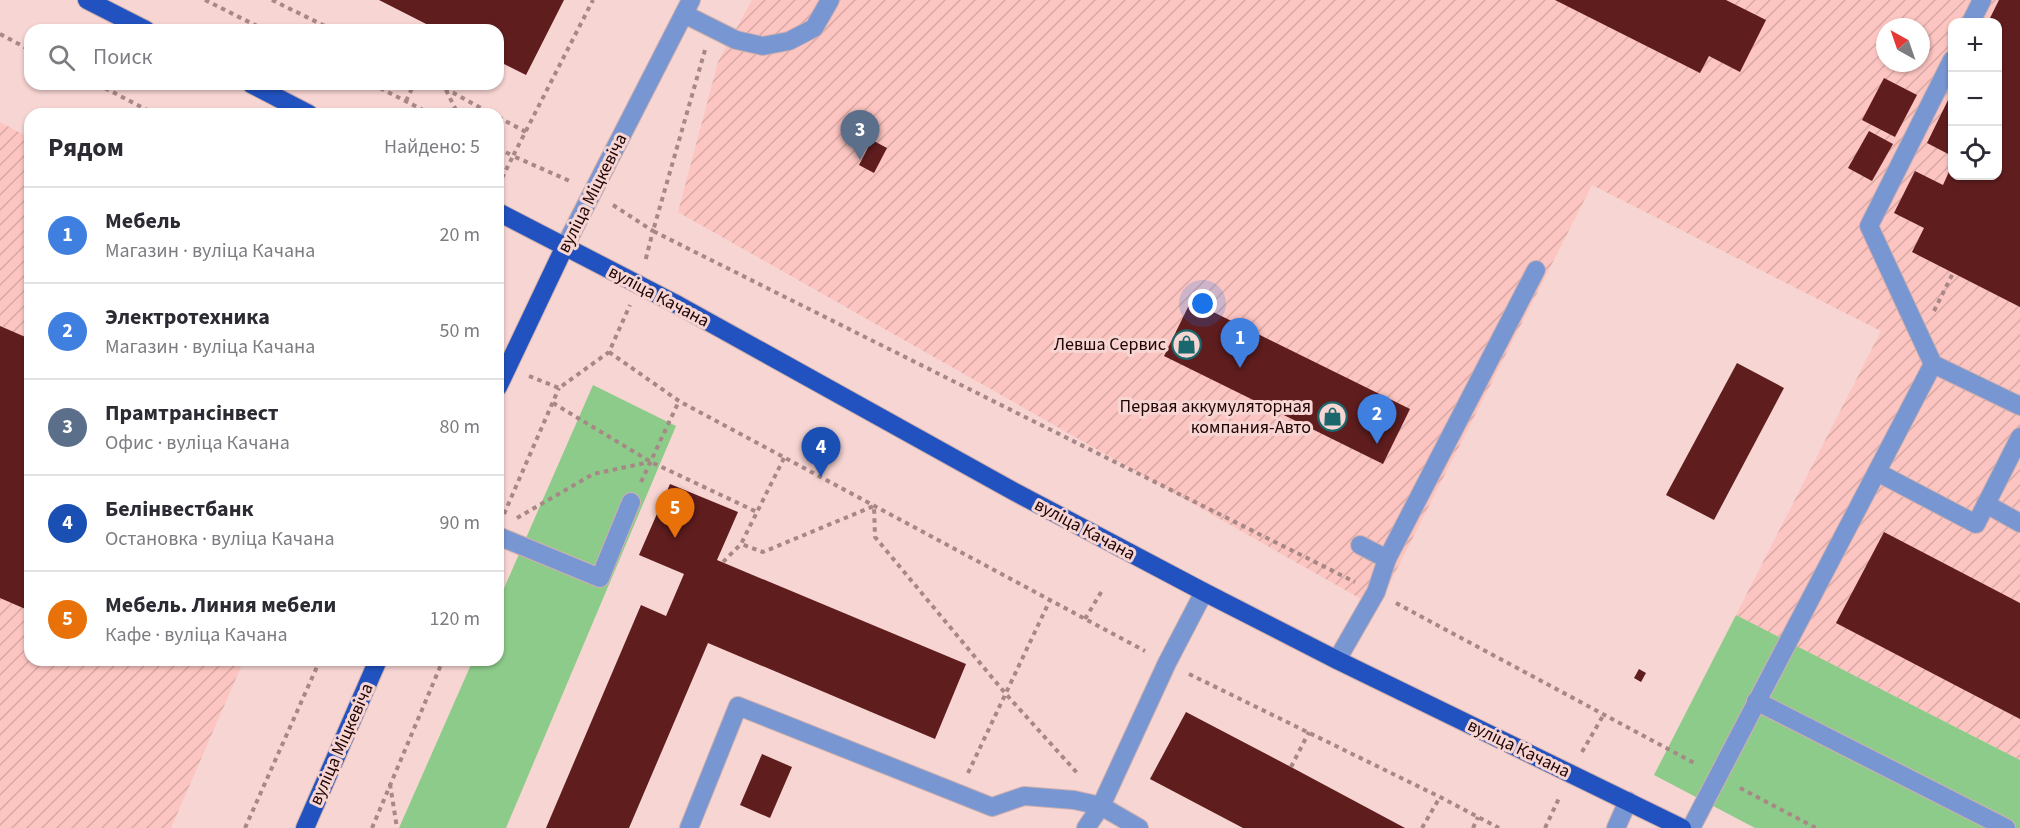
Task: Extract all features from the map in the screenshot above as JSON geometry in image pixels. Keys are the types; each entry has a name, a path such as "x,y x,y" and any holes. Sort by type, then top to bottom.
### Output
{"main road":[{"path":"87,0 134,24"},
{"path":"263,90 297,108"},
{"name":"вуліца Качана","path":"504,215 678,305 1013,491 1204,592 1337,660 1682,828"},
{"name":"вуліца Міцкевіча","path":"504,374 564,246"},
{"name":"вуліца Міцкевіча","path":"304,828 375,666"}],"street":[{"path":"687,7 711,28 736,40 763,46 789,41 814,28 830,0"},
{"path":"1973,18 1982,0"},
{"name":"вуліца Міцкевіча","path":"564,246 687,7"},
{"path":"1948,70 1869,226 1933,364 2020,406"},
{"path":"1337,660 1376,592 1387,559 1536,270"},
{"path":"1691,828 1933,364"},
{"path":"1877,472 1976,524 2020,437"},
{"path":"504,529 600,578 631,502"},
{"path":"1986,504 2020,523"},
{"path":"1360,545 1387,559"},
{"path":"1086,828 1101,806 1167,663 1204,592"},
{"path":"1756,701 2006,828"},
{"path":"689,828 738,706 993,807 1024,796 1074,800 1101,806 1139,828"},
{"path":"1616,828 1628,801"}],"path":[{"path":"206,0 253,24"},
{"path":"272,0 321,24"},
{"path":"504,151 513,156 593,0"},
{"path":"711,28 653,231 1376,592 1816,828"},
{"path":"0,34 24,47"},
{"path":"109,90 143,108"},
{"path":"384,90 419,108"},
{"path":"406,101 411,90"},
{"path":"446,90 480,108"},
{"path":"446,90 455,108"},
{"path":"504,120 526,132"},
{"path":"1921,338 1953,273"},
{"path":"609,352 679,401 1167,663 1440,796 1499,828"},
{"path":"504,518 559,388"},
{"path":"631,502 679,401"},
{"path":"553,402 651,462 757,512"},
{"path":"723,562 741,544 784,458"},
{"path":"516,518 592,474 651,462"},
{"path":"741,544 763,552 874,506"},
{"path":"874,506 875,537 1005,693 1080,776"},
{"path":"1085,619 1103,589"},
{"path":"958,794 1050,600"},
{"path":"245,828 317,666"},
{"path":"372,828 440,666"},
{"path":"1291,767 1309,732"},
{"path":"390,784 397,828"},
{"path":"1422,828 1440,796"},
{"path":"1473,828 1478,817"}],"shaded area":[{"path":"752,0 2020,0 2020,760 1736,615 1881,331 1592,185 1377,608 678,212 718,62"},
{"path":"0,122 24,135 24,666 241,666 171,828 0,828"}],"green space":[{"path":"593,385 676,426 506,828 399,828 470,666 504,666 504,588"},
{"path":"1736,615 2020,760 2020,828 1755,828 1654,775"}],"building":[{"path":"379,0 564,0 526,75 504,64 504,24 426,24"},
{"path":"1555,0 1726,0 1766,20 1740,72 1709,56 1700,73"},
{"path":"1999,0 2020,0 2020,307 1912,252 1924,228 1894,213 1915,171 1943,185 1948,174 1948,180 2002,180 2002,18 1990,18"},
{"path":"1884,78 1917,95 1895,137 1862,120"},
{"path":"1948,100 1948,154 1927,143"},
{"path":"1869,131 1893,144 1872,181 1848,168"},
{"path":"872,140 887,148 874,173 859,165"},
{"path":"1191,301 1410,409 1383,464 1164,356"},
{"path":"0,326 24,336 24,608 0,598"},
{"path":"1737,363 1784,388 1714,520 1666,495"},
{"path":"670,484 738,512 717,560 966,664 935,739 708,643 629,828 546,828 641,605 666,616 684,574 639,555"},
{"path":"1884,532 2020,603 2020,719 1836,623"},
{"path":"1639,669 1646,673 1641,682 1634,678"},
{"path":"1186,712 1405,828 1243,828 1150,779"},
{"path":"762,754 792,767 770,818 740,805"}],"place":[{"name":"Прамтрансінвест","path":"860,160"},
{"name":"Левша Сервис","path":"1187,344"},
{"name":"Мебель","path":"1240,368"},
{"name":"Первая аккумуляторная компания-Авто","path":"1332,416"},
{"name":"Электротехника","path":"1377,444"},
{"name":"Белінвестбанк","path":"821,477"},
{"name":"Мебель. Линия мебели","path":"675,538"}]}
